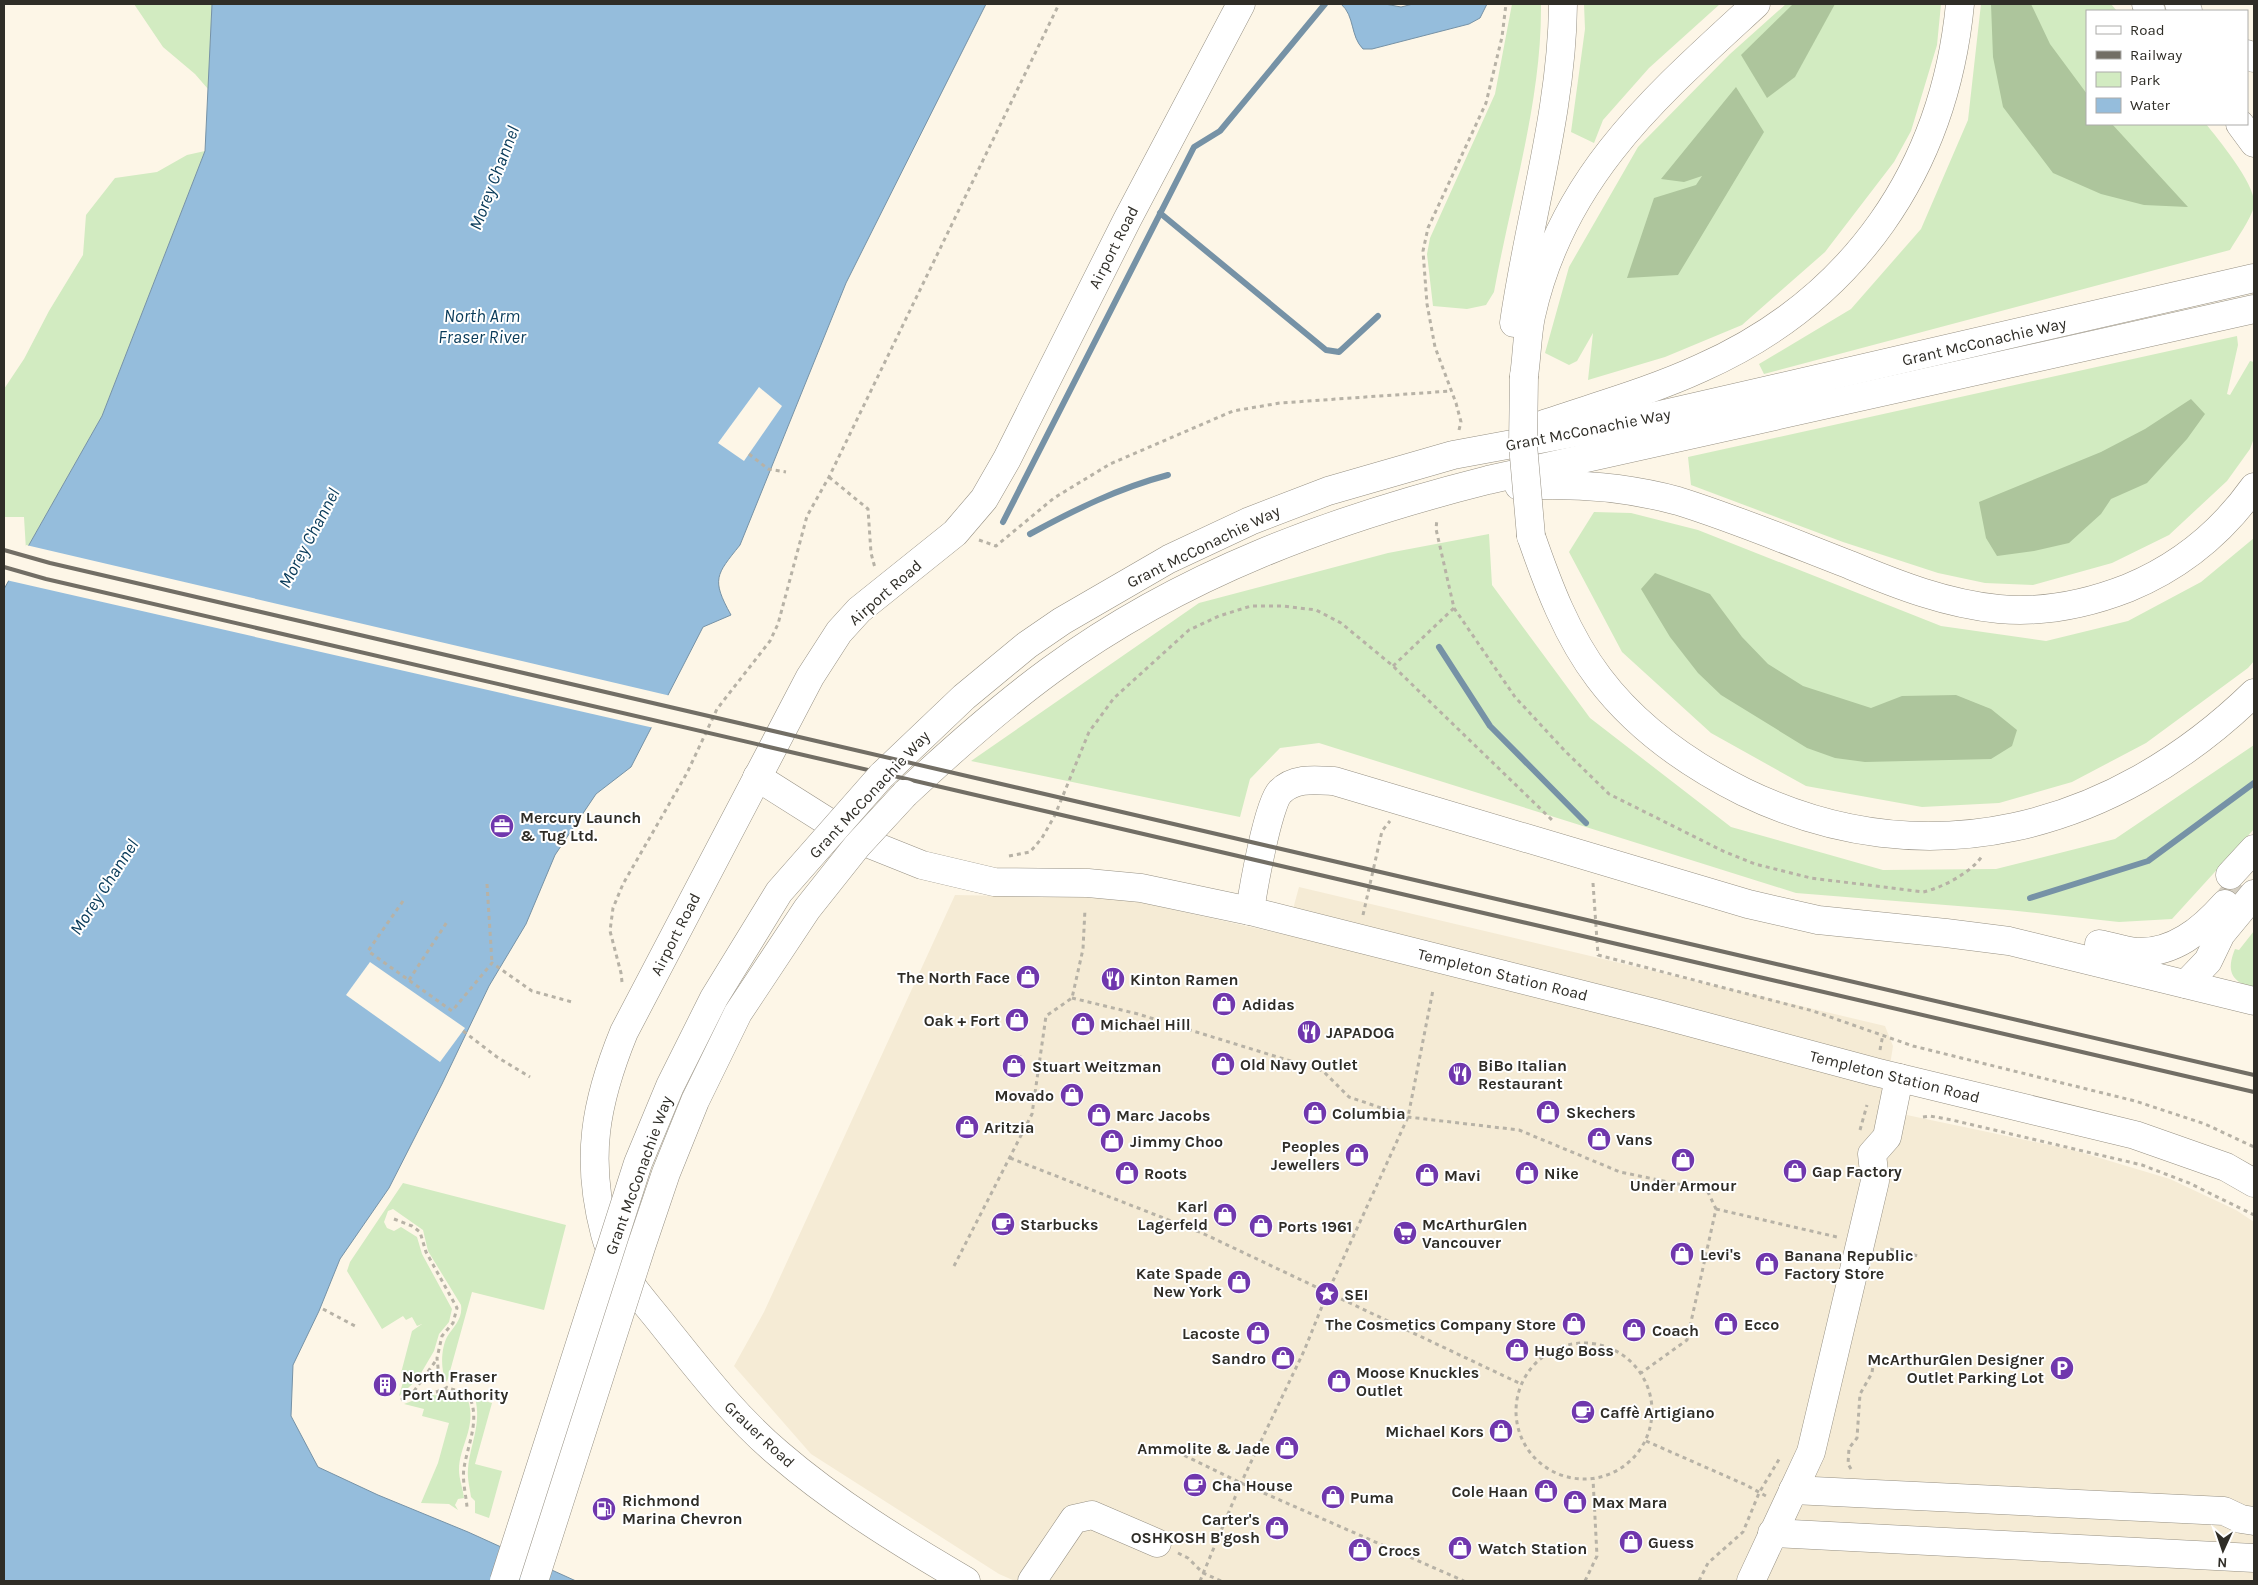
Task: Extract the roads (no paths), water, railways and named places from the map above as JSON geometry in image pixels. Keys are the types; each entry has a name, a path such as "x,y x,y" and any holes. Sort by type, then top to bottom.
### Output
{"main road":[{"name":"Airport Road","path":"605,1236 593,1166 597,1117 608,1071 624,1032 796,701 823,655 839,632 882,590 955,532 984,499 997,480 1127,220 1242,4"},
{"path":"1516,378 1521,277 1556,92 1563,29 1563,4"},
{"path":"1756,4 1667,85 1640,113 1613,146 1580,192 1564,222 1540,286 1505,416 1510,464 1519,507 1556,602 1599,678 1639,721 1676,751 1708,773 1784,810 1840,827 1894,835 1917,836 1982,832 2044,820 2098,801 2124,789 2174,760 2225,721 2254,694"},
{"path":"1453,455 1634,394 1702,368 1734,352 1781,323 1824,288 1880,226 1897,202 1914,171 1940,104 1954,51 1960,4"},
{"path":"2241,125 2254,143"},
{"name":"Grant McConachie Way","path":"504,1581 638,1163 670,1086 714,998 779,892 881,776 964,697 1027,646 1135,577 1212,538 1287,506 1366,479 1453,455 1631,422 2254,278"},
{"name":"Grant McConachie Way","path":"534,1581 666,1173 695,1101 738,1013 806,909 856,846 905,794 984,722 1024,691 1087,645 1152,605 1226,568 1302,536 1354,518 1438,493 2254,308"},
{"path":"1438,493 1535,485 1582,485 1630,491 1675,501 1714,513 1922,593 1973,605 1999,609 2027,610 2056,608 2086,602 2138,584 2162,571 2205,541 2225,523 2254,487"},
{"name":"Templeton Station Road","path":"757,776 852,837 922,865 994,882 1088,883 1141,888 1250,911 1654,1013 1899,1078 2135,1135 2226,1167 2254,1183"},
{"path":"1250,911 1271,812 1279,792 1300,780 1334,781 1748,904 1818,920 1946,932 2067,938 2136,952 2162,948 2236,887"},
{"path":"2208,961 2221,934 2236,887 2254,849"},
{"path":"2186,984 2208,961 2232,945 2254,919"},
{"path":"1946,932 2055,951 2254,1001"},
{"path":"1750,1581 1772,1533 1784,1495 1811,1452 1875,1181 1895,1158 1887,1136 1899,1078"},
{"name":"Grauer Road","path":"605,1236 618,1269 723,1400 778,1454 839,1501 966,1581"},
{"path":"1784,1495 1855,1492 2224,1511 2241,1519 2254,1521"},
{"path":"1032,1581 1090,1497"},
{"path":"1074,1519 1092,1515 1157,1543"},
{"path":"1772,1533 2254,1558"}],"water":[{"name":"North Arm Fraser River","path":"212,4 986,4 846,283 740,545 721,571 719,585 731,615 703,627 631,767 596,794 555,855 526,924 489,986 389,1188 340,1259 319,1311 293,1365 291,1416 318,1467 576,1581 4,1581 4,589 102,416 205,151"},
{"path":"1341,4 1385,4 1401,7 1413,4 1487,4 1480,18 1469,24 1372,49 1363,49 1356,38 1349,14"}],"waterway":[{"path":"1003,522 1194,147 1220,131 1325,4"},
{"path":"1160,213 1326,350 1339,352 1378,316"},
{"path":"1030,534 1097,500 1132,486 1168,475"},
{"path":"1439,647 1490,726 1586,823"},
{"path":"2030,898 2148,861 2254,783"}],"tunnel":[{"path":"2225,904 2241,885"}],"railway":[{"path":"4,550 50,563 2254,1075"},
{"path":"4,567 46,579 2254,1092"}],"place":[{"name":"Mercury Launch & Tug Ltd.","path":"502,826"},
{"name":"The North Face","path":"1028,977"},
{"name":"Kinton Ramen","path":"1113,979"},
{"name":"Adidas","path":"1224,1004"},
{"name":"Oak + Fort","path":"1017,1020"},
{"name":"Michael Hill","path":"1083,1024"},
{"name":"JAPADOG","path":"1309,1032"},
{"name":"Old Navy Outlet","path":"1223,1064"},
{"name":"Stuart Weitzman","path":"1014,1066"},
{"name":"BiBo Italian Restaurant","path":"1460,1074"},
{"name":"Movado","path":"1072,1095"},
{"name":"Skechers","path":"1548,1112"},
{"name":"Columbia","path":"1315,1113"},
{"name":"Marc Jacobs","path":"1099,1115"},
{"name":"Aritzia","path":"967,1127"},
{"name":"Vans","path":"1599,1139"},
{"name":"Jimmy Choo","path":"1112,1141"},
{"name":"Peoples Jewellers","path":"1357,1155"},
{"name":"Under Armour","path":"1683,1160"},
{"name":"Gap Factory","path":"1795,1171"},
{"name":"Roots","path":"1127,1173"},
{"name":"Nike","path":"1527,1173"},
{"name":"Mavi","path":"1427,1175"},
{"name":"Karl Lagerfeld","path":"1225,1215"},
{"name":"Starbucks","path":"1003,1224"},
{"name":"Ports 1961","path":"1261,1226"},
{"name":"McArthurGlen Vancouver","path":"1405,1233"},
{"name":"Levi's","path":"1682,1254"},
{"name":"Banana Republic Factory Store","path":"1767,1264"},
{"name":"Kate Spade New York","path":"1239,1282"},
{"name":"SEI","path":"1327,1294"},
{"name":"The Cosmetics Company Store","path":"1574,1324"},
{"name":"Ecco","path":"1726,1324"},
{"name":"Coach","path":"1634,1330"},
{"name":"Lacoste","path":"1258,1333"},
{"name":"Hugo Boss","path":"1517,1350"},
{"name":"Sandro","path":"1283,1358"},
{"name":"McArthurGlen Designer Outlet Parking Lot","path":"2062,1368"},
{"name":"Moose Knuckles Outlet","path":"1339,1381"},
{"name":"North Fraser Port Authority","path":"385,1385"},
{"name":"Caffè Artigiano","path":"1583,1412"},
{"name":"Michael Kors","path":"1501,1431"},
{"name":"Ammolite & Jade","path":"1287,1448"},
{"name":"Cha House","path":"1195,1485"},
{"name":"Cole Haan","path":"1546,1491"},
{"name":"Puma","path":"1333,1497"},
{"name":"Max Mara","path":"1575,1502"},
{"name":"Richmond Marina Chevron","path":"604,1509"},
{"name":"Carter's OSHKOSH B'gosh","path":"1277,1528"},
{"name":"Guess","path":"1631,1542"},
{"name":"Watch Station","path":"1460,1548"},
{"name":"Crocs","path":"1360,1550"}],"water label":[{"name":"Morey Channel","path":"494,178"},
{"name":"Morey Channel","path":"309,538"},
{"name":"Morey Channel","path":"104,887"}]}
